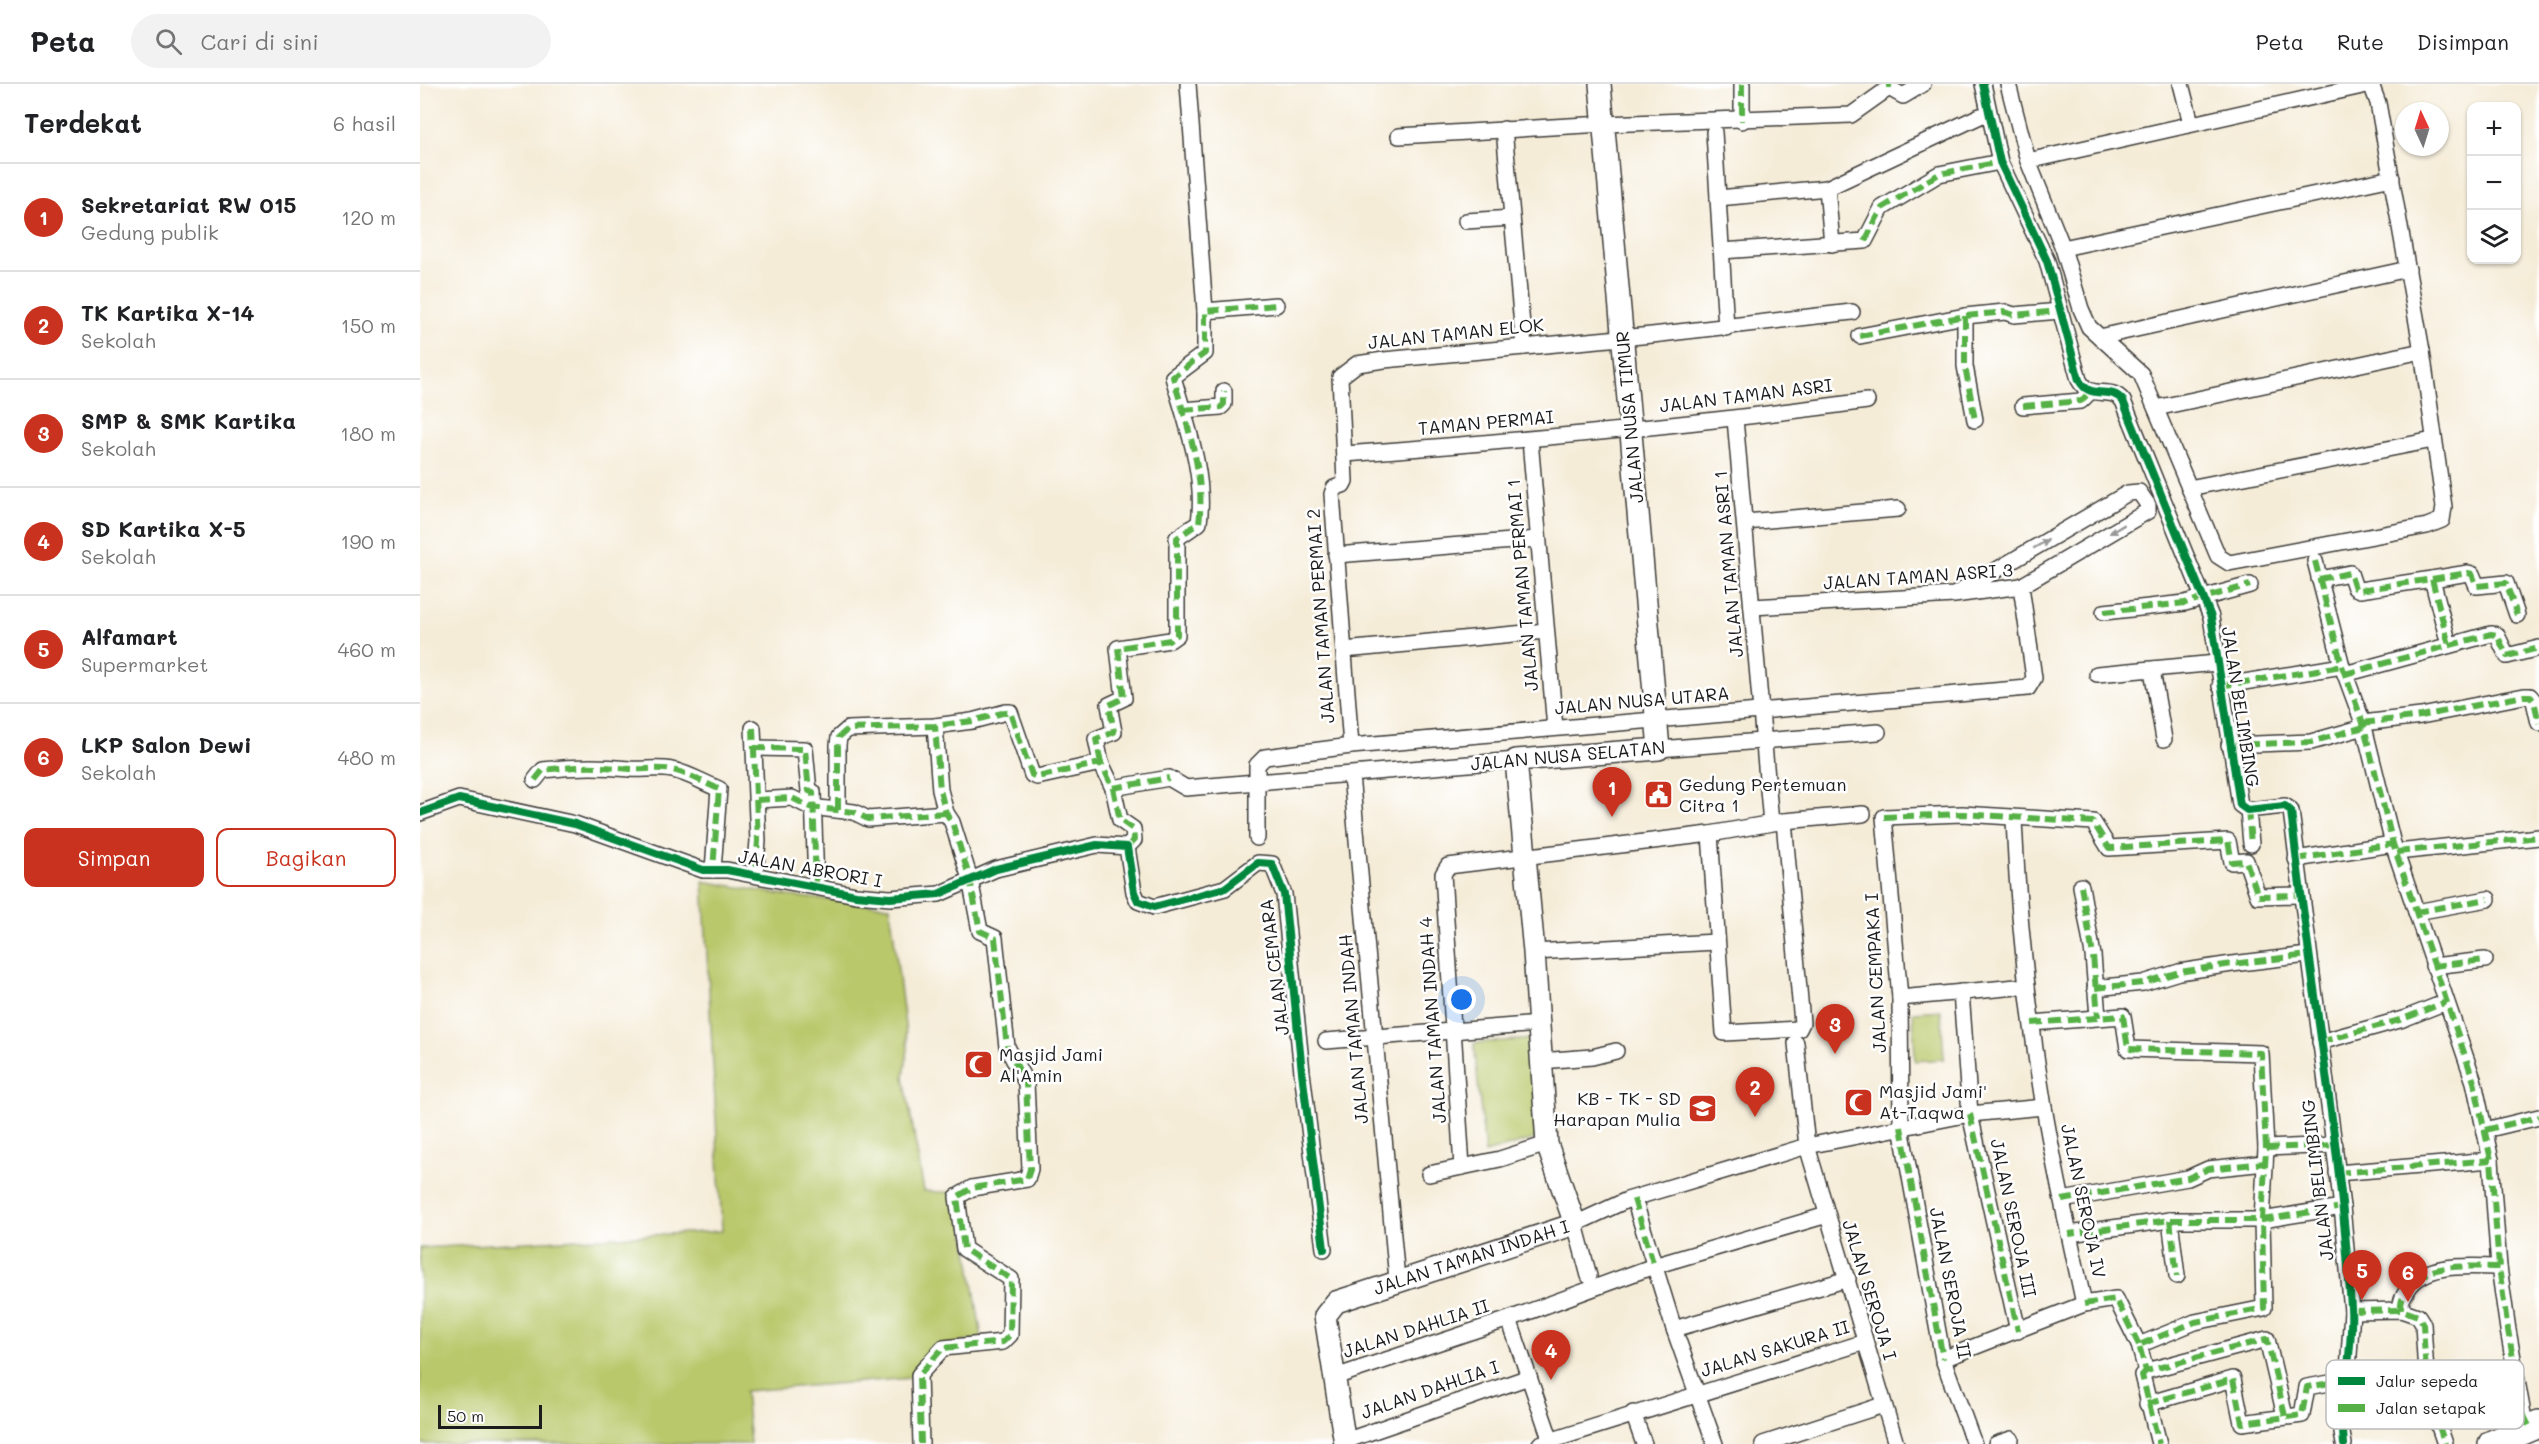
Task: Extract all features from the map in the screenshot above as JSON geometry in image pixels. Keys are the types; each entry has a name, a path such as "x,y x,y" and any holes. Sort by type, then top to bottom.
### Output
{"highway":[{"path":"2492,1444 2534,1426"}],"street":[{"path":"970,879 996,869 1097,845 1127,847 1134,840 1133,829 1120,820 1113,788 1101,763 1096,739 1114,732 1109,705 1124,698 1118,648 1170,640 1177,635 1178,538 1199,523 1202,507 1197,469 1173,377 1205,353 1205,311 1188,84"},
{"name":"JALAN NUSA TIMUR","path":"1600,84 1659,749"},
{"path":"1742,84 1742,121"},
{"path":"1399,136 1604,124 1742,121 1851,115 1889,86 1903,96 1923,84"},
{"path":"1983,84 2000,162 2047,261 2079,380 2090,392 2081,401 2023,406"},
{"path":"2008,84 2028,160 2063,248 2081,309 2089,327 2141,374 2218,556 2229,563 2427,526 2442,520 2444,507 2422,351 2378,103 2371,84 2028,160"},
{"path":"2181,84 2191,123"},
{"path":"1718,198 1827,188 1980,116"},
{"path":"1504,129 1524,347"},
{"path":"1714,132 1726,328"},
{"path":"1721,251 1865,241 1882,208 1939,174 2000,162"},
{"path":"2063,248 2392,178"},
{"path":"1827,188 1832,244"},
{"path":"1466,221 1512,218"},
{"path":"2100,337 2408,269"},
{"path":"1205,311 1276,306"},
{"path":"1860,336 1965,316 2005,312 2014,315 2060,311"},
{"name":"JALAN TAMAN ELOK","path":"1344,454 1340,377 1357,364 1726,328 1852,312"},
{"path":"1965,316 1965,366 1975,420"},
{"path":"2156,408 2422,351"},
{"path":"1183,410 1221,407 1224,404 1224,391"},
{"name":"JALAN BELIMBING","path":"2090,392 2113,393 2123,401 2211,617 2240,805 2248,809 2289,808 2342,1207 2352,1311 2349,1360"},
{"name":"JALAN TAMAN ASRI","path":"1631,429 1735,419 1867,400"},
{"name":"JALAN TAMAN ASRI 1","path":"1716,942 1724,1033 1799,1029 1802,1026 1778,822 1765,741 1735,419"},
{"name":"TAMAN PERMAI","path":"1344,454 1530,440 1631,429"},
{"name":"JALAN TAMAN PERMAI 1","path":"1530,440 1555,728"},
{"path":"2188,488 2433,440"},
{"name":"JALAN TAMAN PERMAI 2","path":"1344,454 1344,485 1334,488 1332,494 1350,746"},
{"path":"1954,594 2128,493 2139,492 2148,505 2148,511 2021,586"},
{"path":"1745,522 1898,509"},
{"path":"1336,555 1538,539"},
{"path":"2315,561 2343,670 2364,725 2395,848 2474,1082 2491,1160 2499,1267 2514,1360"},
{"path":"2319,579 2350,573 2355,588 2360,590 2470,573 2477,586 2506,583 2517,615"},
{"path":"2432,579 2449,645"},
{"path":"2104,612 2185,603 2250,585"},
{"name":"JALAN TAMAN ASRI 3","path":"1752,607 1954,594 2021,586 2034,678 2028,688"},
{"path":"1344,650 1546,631"},
{"path":"2220,686 2343,670 2491,634 2497,635 2507,656 2539,648"},
{"path":"2097,674 2217,663"},
{"path":"2152,670 2164,739"},
{"name":"JALAN NUSA UTARA","path":"1257,783 1260,760 1350,746 2028,688"},
{"path":"2229,745 2311,742 2364,725 2530,696 2534,700 2539,723"},
{"path":"838,810 839,737 854,728 935,726 972,721 1010,712 1032,775 1037,777 1101,763"},
{"path":"921,1444 919,1375 943,1348 1004,1342 1008,1341 1010,1333 1011,1278 964,1249 957,1197 972,1188 1026,1179 1030,1169 1026,1083 1007,1047 996,944 994,938 980,931 970,879 940,790 935,726"},
{"path":"753,728 757,800 755,875"},
{"name":"JALAN NUSA SELATAN","path":"1113,788 1169,778 1186,788 1878,732"},
{"path":"754,748 805,748 809,791 813,792 816,887"},
{"name":"JALAN TAMAN INDAH I","path":"1345,1443 1325,1316 1336,1302 1397,1280 1575,1224 1547,1144 1534,952 1516,760"},
{"path":"535,780 543,770 585,765 604,769 614,766 631,769 673,770 719,789 713,870"},
{"name":"JALAN TAMAN INDAH","path":"1351,775 1397,1280"},
{"path":"1257,783 1257,838"},
{"path":"757,800 792,798 814,807 854,812 868,819 946,813"},
{"name":"JALAN ABRORI I","path":"420,813 459,799 575,824 703,870 755,875 890,898 939,894 970,879"},
{"path":"2248,809 2251,844"},
{"path":"1524,858 1710,834 1778,822 1863,814"},
{"name":"JALAN CEMPAKA I","path":"1901,1127 1900,998 1884,817 1962,814 2014,820"},
{"path":"2014,820 2092,822 2109,848 2229,841 2232,862 2246,861 2258,896 2300,895"},
{"name":"JALAN SEROJA IV","path":"2014,820 2016,876 2027,986 2044,1107 2084,1304"},
{"path":"1534,952 1716,942 1710,834"},
{"path":"2296,859 2395,848 2539,837"},
{"name":"JALAN CEMARA","path":"1127,847 1134,892 1138,901 1154,906 1225,888 1258,863 1272,864 1284,894 1302,1072 1324,1249"},
{"name":"JALAN TAMAN INDAH 4","path":"1462,1167 1444,869 1453,864 1524,858"},
{"path":"2082,886 2098,1017"},
{"path":"2416,912 2488,899"},
{"path":"2096,988 2144,983 2182,972 2222,965 2308,955"},
{"path":"2433,966 2485,960"},
{"path":"1900,998 2027,986"},
{"name":"JALAN SEROJA III","path":"1961,993 1970,1114 2018,1331"},
{"path":"2320,1042 2403,1019 2446,1002"},
{"path":"2032,1023 2123,1016 2128,1048 2260,1052 2266,1155 2262,1220 2264,1308 2195,1322 2139,1345"},
{"path":"1326,1041 1539,1024"},
{"name":"JALAN SEROJA I","path":"1796,1043 1807,1146 1896,1444"},
{"path":"1540,1061 1592,1057 1616,1051"},
{"path":"1589,1276 1575,1224 1634,1199 1807,1146 1970,1114 2044,1107"},
{"path":"2485,1130 2539,1117"},
{"name":"JALAN SEROJA II","path":"1901,1127 1943,1359 1974,1444"},
{"path":"1429,1174 1547,1144"},
{"path":"2062,1200 2188,1178 2208,1169 2266,1155 2335,1145"},
{"path":"2337,1173 2491,1160"},
{"path":"1634,1199 1674,1329 1715,1444"},
{"path":"2069,1234 2170,1220 2262,1220 2342,1207"},
{"name":"JALAN DAHLIA II","path":"1335,1377 1509,1319 1654,1266 1827,1215"},
{"path":"2170,1220 2176,1276"},
{"path":"2401,1310 2400,1302 2414,1281 2430,1273 2451,1267 2499,1267"},
{"path":"1674,1329 1848,1279"},
{"path":"1943,1359 2084,1304 2116,1299 2139,1345 2145,1371 2142,1375 2147,1404 2159,1444"},
{"path":"2352,1311 2401,1310 2418,1316 2423,1324 2425,1360"},
{"path":"1509,1319 1529,1377 1547,1443"},
{"path":"2145,1371 2267,1339 2285,1416 2242,1423 2233,1379 2147,1404"},
{"name":"JALAN SAKURA II","path":"1547,1443 1633,1413 1865,1342"},
{"name":"JALAN DAHLIA I","path":"1345,1443 1529,1377"},
{"name":"JALAN BELIMBING","path":"2285,1416 2302,1415 2307,1387 2326,1385"},
{"path":"1763,1444 1883,1405"},
{"path":"1633,1413 1644,1444"},
{"path":"2440,1429 2445,1444"},
{"path":"1996,1444 2011,1439"}],"green space":[{"path":"703,881 790,896 890,906 908,1049 904,1077 924,1191 959,1193 982,1339 938,1346 911,1378 745,1391 750,1444 420,1444 420,1248 722,1231"},
{"path":"1941,1010 1944,1059 1915,1061 1913,1012"},
{"path":"1533,1039 1541,1137 1485,1153 1474,1043"}],"tunnel":[{"path":"2342,1429 2342,1433"}],"marked path":[{"path":"1742,84 1742,121"},
{"path":"1865,241 1882,208 1939,174 2000,162"},
{"path":"1101,763 1096,739 1114,732 1109,705 1124,698 1118,648 1170,640 1177,635 1177,538 1199,523 1200,486 1194,449 1173,377 1205,353 1205,311 1276,305"},
{"path":"1860,336 1965,316 2005,312 2014,315 2060,311"},
{"path":"1965,316 1965,366 1975,420"},
{"path":"1183,410 1221,407 1224,404 1224,391"},
{"path":"2023,406 2081,401 2090,392"},
{"path":"2315,561 2342,666 2363,723 2393,844 2474,1082 2491,1160 2499,1267 2513,1360"},
{"path":"2319,579 2350,573 2355,588 2360,590 2432,579 2449,645"},
{"path":"2432,579 2468,573 2472,574 2477,586 2506,583 2517,615"},
{"path":"2104,612 2185,603 2250,585"},
{"path":"2345,674 2491,634 2497,635 2507,656 2539,648"},
{"path":"2220,686 2342,666"},
{"path":"2363,723 2421,716 2524,696 2530,696 2534,701 2539,723"},
{"path":"838,810 838,745 839,737 848,729 935,726 972,721 1006,712 1010,712 1032,775 1037,777 1101,763 1113,788 1169,778"},
{"path":"921,1444 919,1375 943,1348 1003,1342 1010,1335 1011,1279 964,1249 957,1197 972,1188 1027,1179 1030,1169 1026,1083 1007,1047 995,938 980,931 970,879 952,822 946,813 940,790 935,726"},
{"path":"2229,745 2311,742 2364,727"},
{"path":"753,728 758,841 755,875"},
{"path":"754,748 805,749 809,791 813,792 816,887"},
{"path":"535,780 543,770 587,767 662,769 684,773 719,789 713,870"},
{"path":"1113,788 1120,820 1133,829 1134,840 1127,847"},
{"path":"757,800 792,798 810,807 854,812 868,819 946,813"},
{"path":"2248,809 2251,844"},
{"path":"1884,817 1962,814 2093,822 2109,848 2228,841 2232,862 2246,861 2258,896 2300,895"},
{"path":"2397,852 2539,837"},
{"path":"2296,859 2393,844"},
{"path":"2081,886 2093,955 2098,1017"},
{"path":"2416,912 2488,899"},
{"path":"2095,988 2143,983 2179,972 2308,955"},
{"path":"2433,966 2485,960"},
{"path":"2320,1042 2403,1019 2446,1002"},
{"path":"2032,1023 2123,1016 2128,1049 2261,1053 2266,1148 2262,1220 2170,1220 2069,1234"},
{"path":"1970,1114 2018,1331"},
{"path":"2485,1130 2539,1117"},
{"path":"1901,1127 1943,1359"},
{"path":"2266,1148 2335,1145"},
{"path":"2337,1173 2491,1160"},
{"path":"2062,1200 2188,1178 2208,1169 2265,1163"},
{"path":"1634,1199 1654,1266"},
{"path":"2285,1416 2267,1339 2146,1371 2139,1345 2195,1322 2264,1308 2262,1220 2342,1207"},
{"path":"2170,1220 2177,1276"},
{"path":"2401,1310 2402,1299 2408,1289 2426,1274 2449,1268 2499,1267"},
{"path":"2084,1304 2116,1299 2139,1345"},
{"path":"2352,1311 2401,1310 2418,1316 2423,1324 2425,1360"},
{"path":"2146,1371 2142,1375 2159,1444"},
{"path":"2147,1404 2233,1379 2242,1423 2302,1415 2307,1387 2326,1384"},
{"path":"2524,1416 2530,1428"},
{"path":"2440,1429 2445,1444"}],"cycle path":[{"path":"1983,84 2000,162 2047,261 2079,380 2089,390 2112,394 2123,401 2211,617 2240,805 2247,810 2285,806 2291,811 2340,1184 2351,1308 2348,1360"},
{"path":"420,813 459,799 575,824 703,870 727,870 856,895 890,898 939,894 996,869 1097,845 1127,847 1134,892 1138,901 1154,907 1225,888 1258,863 1272,864 1284,894 1302,1072 1324,1249"},
{"path":"2343,1429 2344,1444"}],"place":[{"name":"Gedung Pertemuan Citra 1","path":"1658,795"},
{"name":"Sekretariat RW 015","path":"1612,817"},
{"name":"SMP & SMK Kartika","path":"1835,1054"},
{"name":"Masjid Jami Al'Amin","path":"978,1065"},
{"name":"Masjid Jami' At-Taqwa","path":"1858,1102"},
{"name":"KB - TK - SD Harapan Mulia","path":"1702,1109"},
{"name":"TK Kartika X-14","path":"1755,1117"},
{"name":"Alfamart","path":"2362,1300"},
{"name":"LKP Salon Dewi","path":"2408,1302"},
{"name":"SD Kartika X-5","path":"1551,1380"}]}
